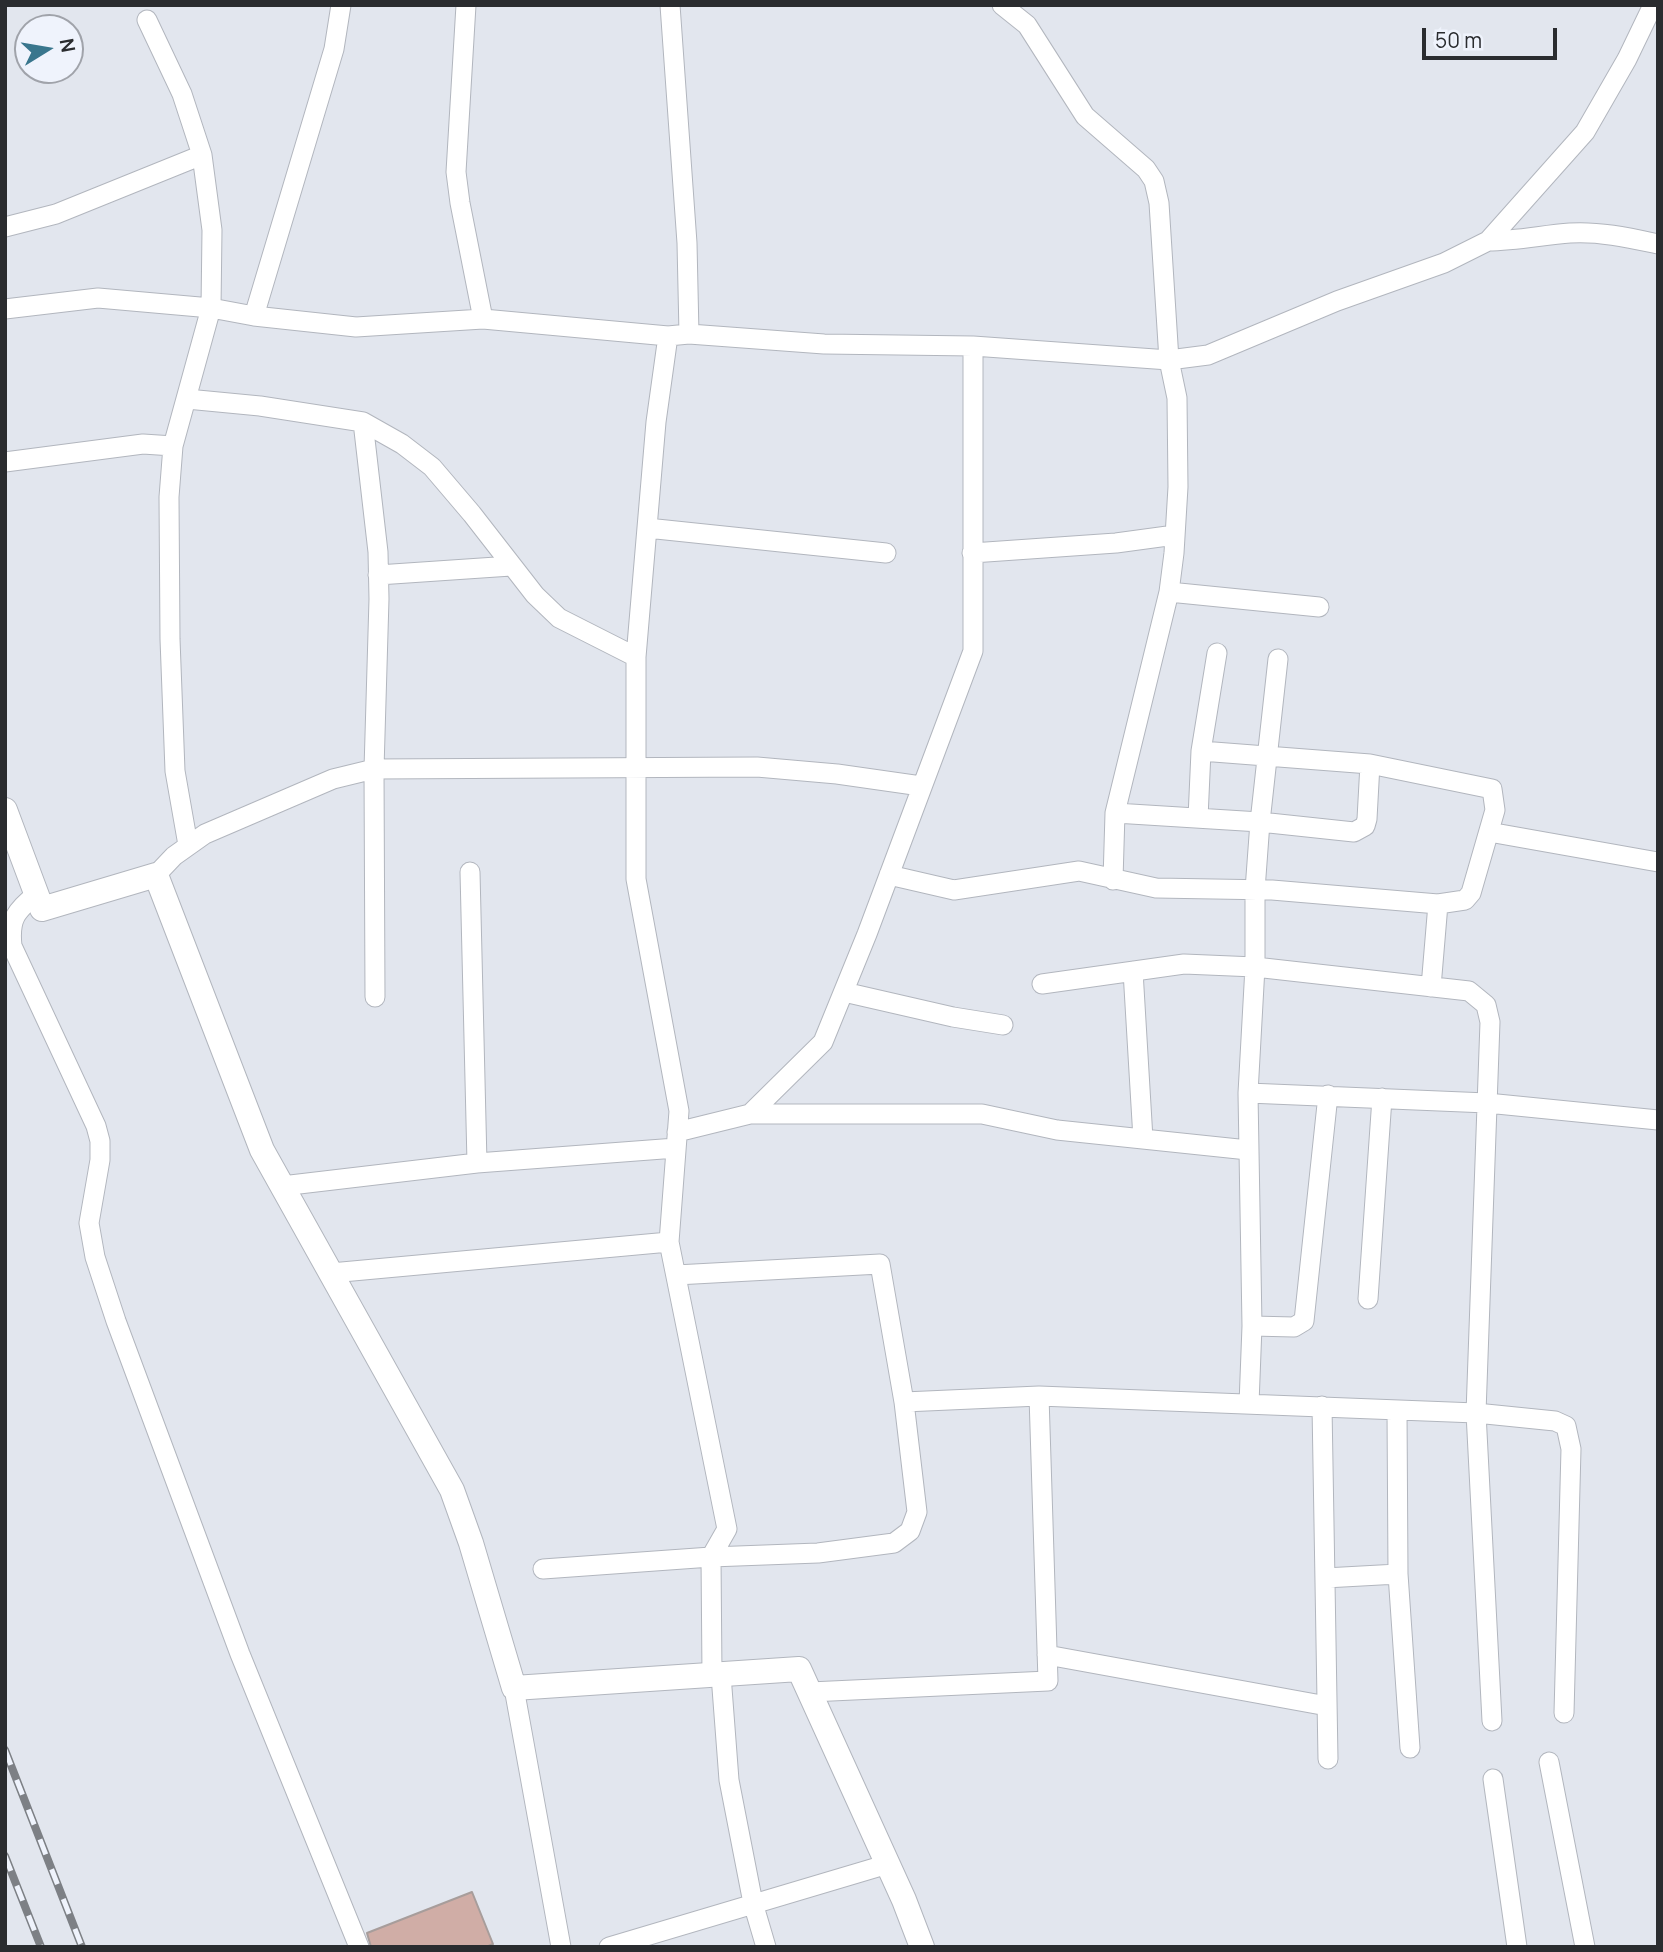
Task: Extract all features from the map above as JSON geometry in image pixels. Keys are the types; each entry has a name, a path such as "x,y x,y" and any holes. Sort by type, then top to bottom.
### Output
{"main road":[{"path":"5,810 42,909 156,875 262,1150 452,1490 471,1543 514,1688 799,1669 888,1864 922,1947"}],"street":[{"path":"254,316 334,49 341,5"},
{"path":"466,5 456,172 484,320"},
{"path":"670,5 687,243 690,334"},
{"path":"1002,5 1027,25 1085,117 1146,169 1154,181 1159,203 1169,360 1177,398 1178,487 1175,536 1169,592 1115,813 1113,880"},
{"path":"5,309 98,298 211,308 254,316 356,327 484,320 668,336 690,334 824,344 973,345 1169,360 1208,355 1337,301 1444,263 1488,241 1584,132 1627,59 1653,5"},
{"path":"147,20 182,94 202,155 212,230 211,308 173,446 169,497 174,757 188,845"},
{"path":"5,226 56,214 202,155"},
{"path":"1488,241 1518,241 1572,233 1619,236 1658,244"},
{"path":"668,336 656,422 636,657 636,879 679,1111 670,1242 727,1529 711,1557 717,1675 729,1780 753,1903 766,1947"},
{"path":"750,1114 823,1042 973,651 973,345"},
{"path":"187,399 260,406 363,422 402,444 432,467 535,595 559,618 636,657"},
{"path":"363,422 378,575 374,769 374,997"},
{"path":"5,462 143,444 173,446"},
{"path":"647,528 886,553"},
{"path":"972,553 1175,536"},
{"path":"378,575 511,566"},
{"path":"1169,592 1319,607"},
{"path":"1198,818 1201,751 1217,653"},
{"path":"1249,1404 1252,1326 1248,1093 1255,967 1255,890 1278,659"},
{"path":"889,875 954,890 1079,871 1156,888 1255,890 1438,904 1465,900 1471,893 1495,810 1492,789 1370,764 1201,751"},
{"path":"1115,813 1260,822 1354,832 1365,826 1367,819 1370,764"},
{"path":"156,875 188,845 205,834 333,779 374,769 757,767 837,774 921,786"},
{"path":"1489,832 1658,862"},
{"path":"470,872 477,1163"},
{"path":"36,894 18,910 10,928 8,946 96,1126 100,1141 100,1160 89,1223 90,1235 116,1321 240,1654 359,1947"},
{"path":"1431,987 1438,904"},
{"path":"1041,984 1184,964 1255,967 1469,991 1486,1005 1490,1022 1476,1413 1492,1721"},
{"path":"1133,971 1143,1139"},
{"path":"844,992 953,1017 1003,1025"},
{"path":"1248,1093 1487,1103 1658,1120"},
{"path":"1252,1326 1294,1327 1304,1321 1328,1095"},
{"path":"1368,1299 1382,1098"},
{"path":"282,1186 677,1140 750,1114 982,1114 1057,1130 1248,1150"},
{"path":"331,1273 670,1242"},
{"path":"543,1569 711,1557 818,1553 894,1543 910,1531 917,1512 904,1402 880,1264 676,1275"},
{"path":"904,1402 1039,1396 1322,1406 1476,1413 1555,1421 1566,1426 1570,1449 1564,1713"},
{"path":"810,1692 1048,1681 1039,1396"},
{"path":"1322,1406 1328,1759"},
{"path":"1397,1410 1398,1574 1410,1748"},
{"path":"1325,1578 1398,1574"},
{"path":"1047,1655 1327,1706"},
{"path":"514,1688 561,1947"},
{"path":"1549,1762 1586,1947"},
{"path":"1493,1779 1517,1947"},
{"path":"609,1947 657,1941 753,1903 888,1864"}],"building":[{"path":"472,1892 493,1944 486,1947 371,1947 367,1933"}],"railway":[{"path":"5,1750 82,1947"},
{"path":"5,1856 41,1947"}]}
